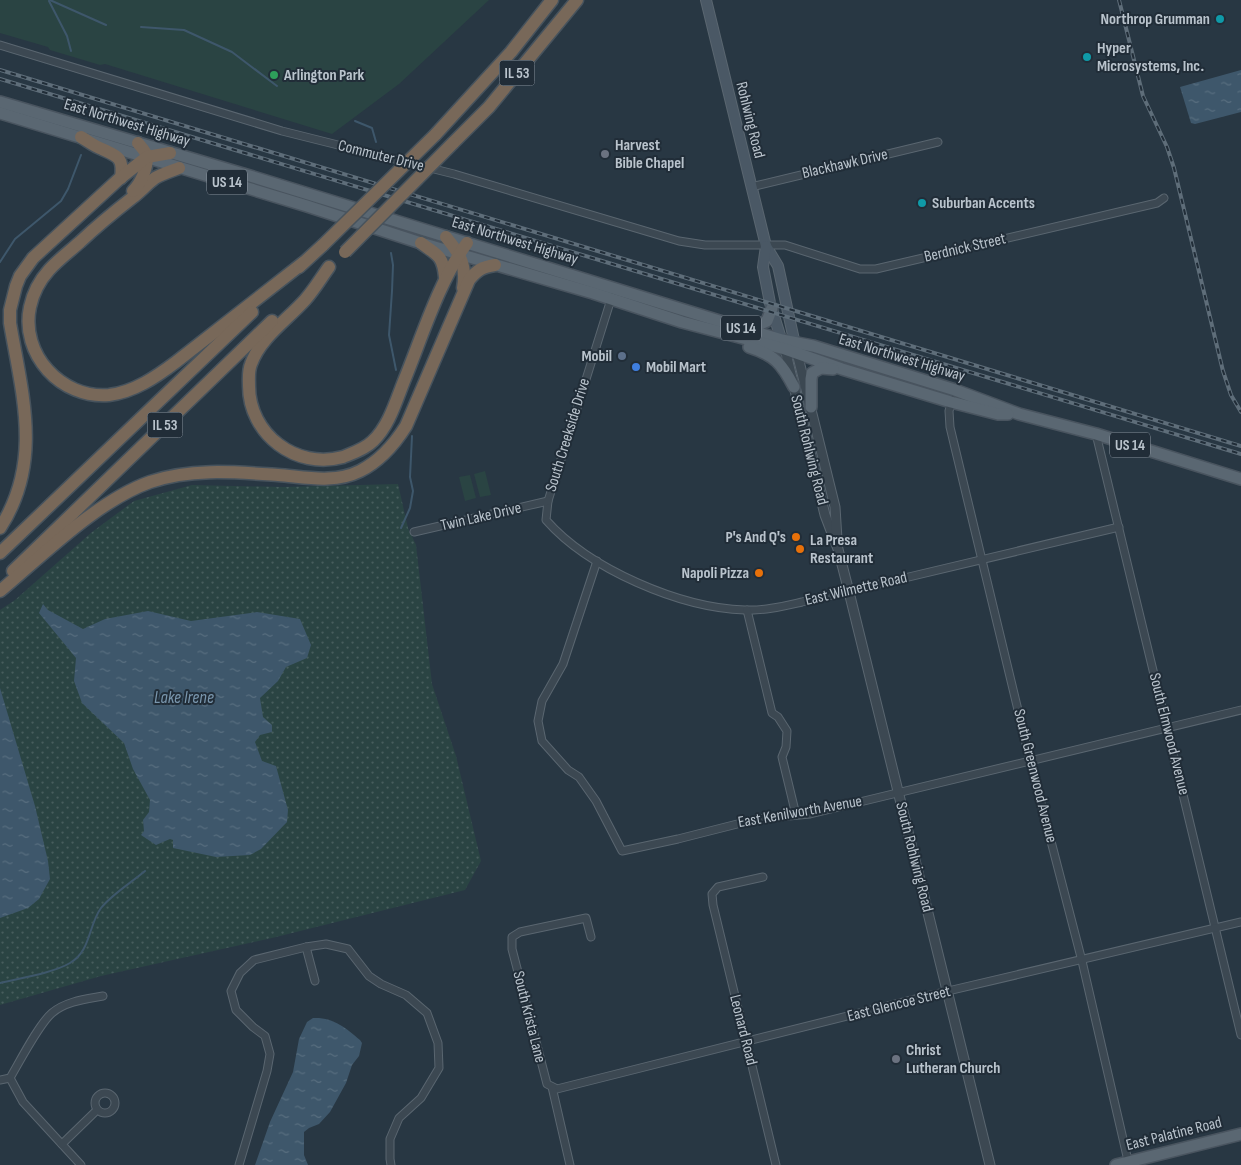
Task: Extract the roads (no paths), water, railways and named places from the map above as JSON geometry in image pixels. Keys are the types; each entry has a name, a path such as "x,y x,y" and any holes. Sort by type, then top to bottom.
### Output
{"highway":[{"name":"IL 53","path":"0,553 323,246 435,135 511,52 552,0"},
{"name":"IL 53","path":"0,583 345,252 489,107 577,0"},
{"path":"81,137 113,153 118,158 122,171 121,178"},
{"path":"138,143 145,151 147,157 141,183 114,211 50,269 40,281 35,293 29,315 31,340 40,363 60,381 83,392 108,395 127,391 160,374 303,263"},
{"path":"0,528 16,499 22,480 27,447 26,417 10,323 10,310 20,276 33,258 121,178 147,157 170,153"},
{"path":"114,211 156,178 179,168"},
{"path":"446,237 463,248"},
{"path":"421,243 438,255 444,264 445,277"},
{"path":"329,267 306,299 267,338 251,363 249,374 250,404 262,429 281,447 296,455 313,460 332,460 361,449 372,442 383,428 398,398 445,277 463,248"},
{"path":"462,293 465,271 463,248"},
{"path":"0,591 87,518 130,490 169,476 188,473 250,473 330,479 352,474 374,463 396,442 406,426 462,293 476,271 495,265"}],"main road":[{"name":"Rohlwing Road","path":"706,0 766,246 778,266 796,348"},
{"name":"East Northwest Highway","path":"0,102 446,237"},
{"name":"East Northwest Highway","path":"0,113 299,203 421,243 463,248 613,294 682,322 783,344"},
{"name":"Rohlwing Road","path":"766,246 763,267 772,308 783,344"},
{"name":"East Northwest Highway","path":"463,248 495,265 729,324 796,348 842,369 951,402 998,414 1018,414"},
{"path":"729,324 751,327 758,325 767,321 772,308"},
{"path":"682,322 691,330 767,353 785,370 794,387"},
{"name":"East Northwest Highway","path":"796,348 813,346 955,390 1018,414 1096,434 1241,479"},
{"path":"811,407 812,374 821,368 842,369"},
{"name":"East Palatine Road","path":"1116,1165 1241,1134"}],"street":[{"name":"Commuter Drive","path":"0,45 282,131 444,172 679,242 706,245 766,246"},
{"name":"Blackhawk Drive","path":"751,186 938,142"},
{"name":"Berdnick Street","path":"766,246 785,245 860,269 876,269 1157,203 1164,198"},
{"name":"South Creekside Drive","path":"597,561 558,534 546,520 548,501 613,294"},
{"name":"South Rohlwing Road","path":"783,344 825,515 838,550 849,592 990,1165"},
{"name":"South Rohlwing Road","path":"796,348 835,507 838,550"},
{"name":"South Greenwood Avenue","path":"955,390 949,411 950,428 1030,760 1082,961 1129,1163"},
{"name":"South Elmwood Avenue","path":"1096,434 1241,1035"},
{"name":"Twin Lake Drive","path":"414,532 548,501"},
{"name":"East Wilmette Road","path":"597,561 657,591 715,607 747,610 774,607 849,592 1118,527"},
{"name":"East Kenilworth Avenue","path":"597,561 563,664 542,701 538,721 542,741 568,770 578,777 596,801 622,851 678,839 757,818 810,814 1241,710"},
{"path":"747,610 772,713 778,717 787,731 786,747 782,757 796,815"},
{"name":"Leonard Road","path":"763,877 718,888 712,894 713,905 776,1165"},
{"name":"South Krista Lane","path":"554,1088 546,1084 512,949 512,937 520,932 586,918 591,937"},
{"name":"East Glencoe Street","path":"554,1088 1241,922"},
{"path":"239,1165 267,1071 270,1054 265,1036 236,1010 231,991 240,973 254,960 326,944 348,949 369,976 381,984 406,995 427,1013 438,1043 439,1068 421,1098 399,1118 390,1139 391,1165"},
{"path":"306,947 315,981"},
{"path":"0,1080 10,1078 41,1027 52,1013 71,1003 103,996"},
{"path":"10,1078 23,1102 81,1165"},
{"path":"554,1088 570,1165"},
{"path":"62,1144 97,1110"}],"water":[{"path":"1241,70 1241,112 1195,124 1191,123 1180,87"},
{"name":"Lake Irene","path":"43,604 48,610 83,629 105,619 148,611 191,621 257,612 300,619 311,645 307,658 286,667 278,681 260,698 263,717 272,725 272,732 260,735 255,742 262,761 276,766 288,810 287,822 261,849 250,855 216,857 173,848 173,840 170,839 156,845 141,835 144,831 143,820 149,812 150,800 133,769 124,743 82,703 74,681 76,658 39,613"},
{"path":"0,688 35,806 48,861 50,879 39,899 28,908 0,918"},
{"path":"313,1018 333,1021 360,1040 362,1043 359,1056 352,1065 346,1083 330,1112 319,1124 304,1132 304,1155 308,1165 255,1165 270,1122 293,1072 299,1039 307,1022"}],"waterway":[{"path":"50,0 106,25"},
{"path":"49,1 67,36 71,51"},
{"path":"141,27 184,30 232,52 277,86"},
{"path":"355,121 372,128 376,142"},
{"path":"0,262 15,239 61,201 68,189 81,155"},
{"path":"391,253 393,265 389,335 396,370"},
{"path":"401,528 410,508 413,491 410,477 412,436"},
{"path":"0,983 55,970 77,958 86,945 101,908 116,893 145,871"}],"railway":[{"path":"1119,0 1143,96 1167,147 1174,168 1223,371 1231,395 1241,412"},
{"path":"0,70 1241,446"},
{"path":"0,79 1241,454"}],"place":[{"name":"Northrop Grumman","path":"1220,19"},
{"name":"Hyper Microsystems, Inc.","path":"1087,57"},
{"name":"Arlington Park","path":"274,75"},
{"name":"Harvest Bible Chapel","path":"605,154"},
{"name":"Suburban Accents","path":"922,203"},
{"name":"Mobil","path":"622,356"},
{"name":"Mobil Mart","path":"636,367"},
{"name":"P's And Q's","path":"796,537"},
{"name":"La Presa Restaurant","path":"800,549"},
{"name":"Napoli Pizza","path":"759,573"},
{"name":"Christ Lutheran Church","path":"896,1059"}]}
